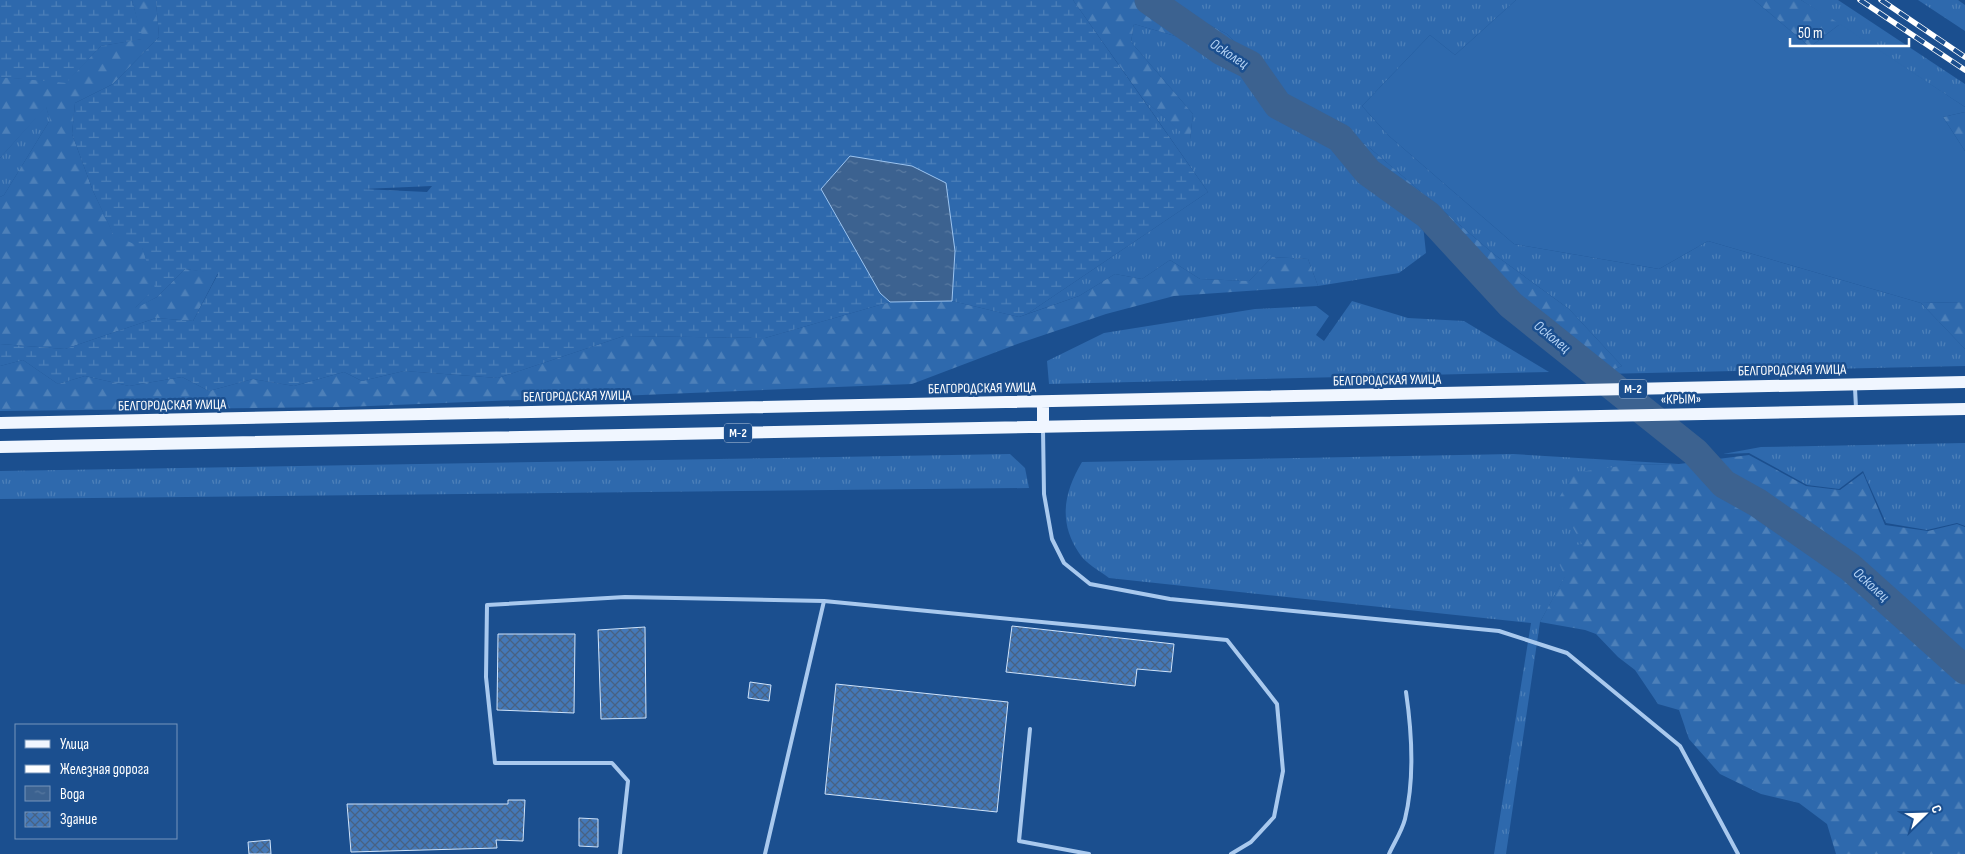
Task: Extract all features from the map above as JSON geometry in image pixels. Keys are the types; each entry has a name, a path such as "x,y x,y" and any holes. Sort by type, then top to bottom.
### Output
{"main road":[{"name":"БЕЛГОРОДСКАЯ УЛИЦА","path":"0,423 1965,382"},
{"path":"1043,402 1043,427"},
{"name":"М-2","path":"1856,410 1965,409"},
{"name":"«КРЫМ»","path":"1043,427 1856,410"},
{"name":"М-2","path":"0,447 1043,427"}],"lane":[{"path":"1854,384 1856,410"},
{"path":"1043,427 1044,494 1052,539 1064,563 1090,584 1170,599 1499,631 1567,653 1680,746 1738,854"},
{"path":"620,854 628,781 612,763 495,763 486,677 487,605 625,597 824,601 1227,640 1277,704 1283,770 1274,817 1250,842 1231,854"},
{"path":"766,854 824,601"},
{"path":"1389,854 1405,820 1412,768 1410,719 1406,692"},
{"path":"1030,729 1019,841 1089,854"}],"green space":[{"path":"0,0 132,0 143,39 101,46 66,83 0,77"},
{"path":"132,0 156,0 159,37 113,84 75,103 72,134 93,191 113,233 142,247 156,288 135,308 157,297 185,269 218,273 193,321 156,318 65,349 0,344 0,197 4,195 50,120 46,107 0,158 0,77 66,82 101,46 142,39"},
{"path":"156,0 1073,0 1208,192 1027,314 1019,317 952,301 955,251 880,293 890,302 765,338 624,336 498,378 404,371 362,381 344,372 294,386 253,379 209,391 182,377 129,386 85,376 58,384 23,360 0,366 0,344 65,349 156,318 193,321 218,274 185,269 157,297 133,310 155,288 142,248 113,234 93,191 72,134 75,103 113,84 159,37","holes":["432,186 427,192 363,189"]},
{"path":"1073,0 1140,0 1182,38 1134,24 1131,42 1193,114 1190,140 1143,99"},
{"path":"1155,0 1168,0 1177,8 1227,34 1256,62 1249,61"},
{"path":"1168,0 1516,0 1455,55 1430,35 1362,106 1389,136 1514,244 1659,269 1708,241 1921,303 1965,349 1965,366 1602,374 1622,366 1569,309 1495,255 1365,144 1350,140 1282,103 1256,62 1227,34 1177,8"},
{"path":"1516,0 1754,0 1810,47 1840,24 1965,107 1965,112 1943,117 1965,151 1965,302 1921,303 1708,241 1659,269 1514,244 1389,136 1362,106 1430,35 1455,55"},
{"path":"1754,0 1801,0 1840,24 1810,47"},
{"path":"1801,0 1838,0 1965,84 1965,107"},
{"path":"1918,0 1958,0 1965,5 1965,31"},
{"path":"1134,24 1182,38 1243,75 1268,109 1331,143 1371,188 1423,225 1426,253 1399,273 1318,286 1308,259 1272,257 1249,281 1200,279 1170,260 1142,279 1115,274 1079,296 1027,314 1208,192 1143,99 1190,139 1193,114 1131,42"},
{"path":"46,106 50,120 4,195 0,197 0,158"},
{"path":"1965,112 1965,151 1943,117"},
{"path":"1350,140 1365,144 1495,255 1569,309 1622,366 1602,374 1594,365 1513,302 1430,212 1370,169"},
{"path":"1272,257 1308,259 1318,286 1174,296 1106,314 1020,343 912,384 346,407 0,411 0,366 23,360 58,384 85,376 129,386 182,377 209,391 253,379 294,386 344,372 362,381 404,371 498,378 624,336 765,338 890,302 952,301 1019,317 1079,296 1115,274 1142,279 1170,260 1200,279 1249,281"},
{"path":"1352,301 1408,318 1464,321 1549,372 1049,384 1047,361 1104,333 1255,309 1316,306 1329,316 1316,335 1324,341"},
{"path":"1965,302 1965,349 1921,303"},
{"path":"1965,443 1965,526 1957,523 1927,530 1886,523 1863,471 1839,489 1807,485 1749,453 1723,454 1761,447"},
{"path":"1010,454 1025,468 1029,488 0,499 0,471"},
{"path":"1513,454 1679,464 1627,465 1540,622 1506,854 1494,854 1531,623 1109,578 1082,557 1072,541 1066,518 1066,507 1071,485 1082,462"},
{"path":"1749,455 1806,486 1840,490 1863,473 1885,525 1928,531 1957,524 1965,527 1965,854 1836,854 1827,824 1799,803 1761,794 1720,774 1689,739 1679,710 1658,704 1635,670 1618,657 1596,634 1585,630 1540,622 1565,576 1552,549 1582,544 1558,500 1573,473 1627,465 1679,464"}],"water":[{"path":"850,156 912,166 946,183 955,251 952,301 890,302 880,293 821,189"}],"building":[{"path":"1012,626 1174,644 1171,672 1137,669 1135,686 1006,672"},
{"path":"645,627 646,718 601,719 598,630"},
{"path":"498,634 575,634 574,713 497,710"},
{"path":"750,682 771,685 769,701 748,698"},
{"path":"836,684 1008,702 997,812 825,794"},
{"path":"508,800 525,800 523,841 496,840 497,848 351,852 347,804 508,804"},
{"path":"579,818 598,819 598,847 579,846"},
{"path":"270,840 271,854 249,854 248,842"}],"waterway":[{"name":"Осколец","path":"1149,0 1222,51 1250,65 1278,105 1340,138 1368,172 1428,215 1511,305 1695,452 1724,484 1758,503 1850,567 1965,670"}],"railway":[{"path":"1860,0 1965,70"},
{"path":"1881,0 1965,57"}]}
